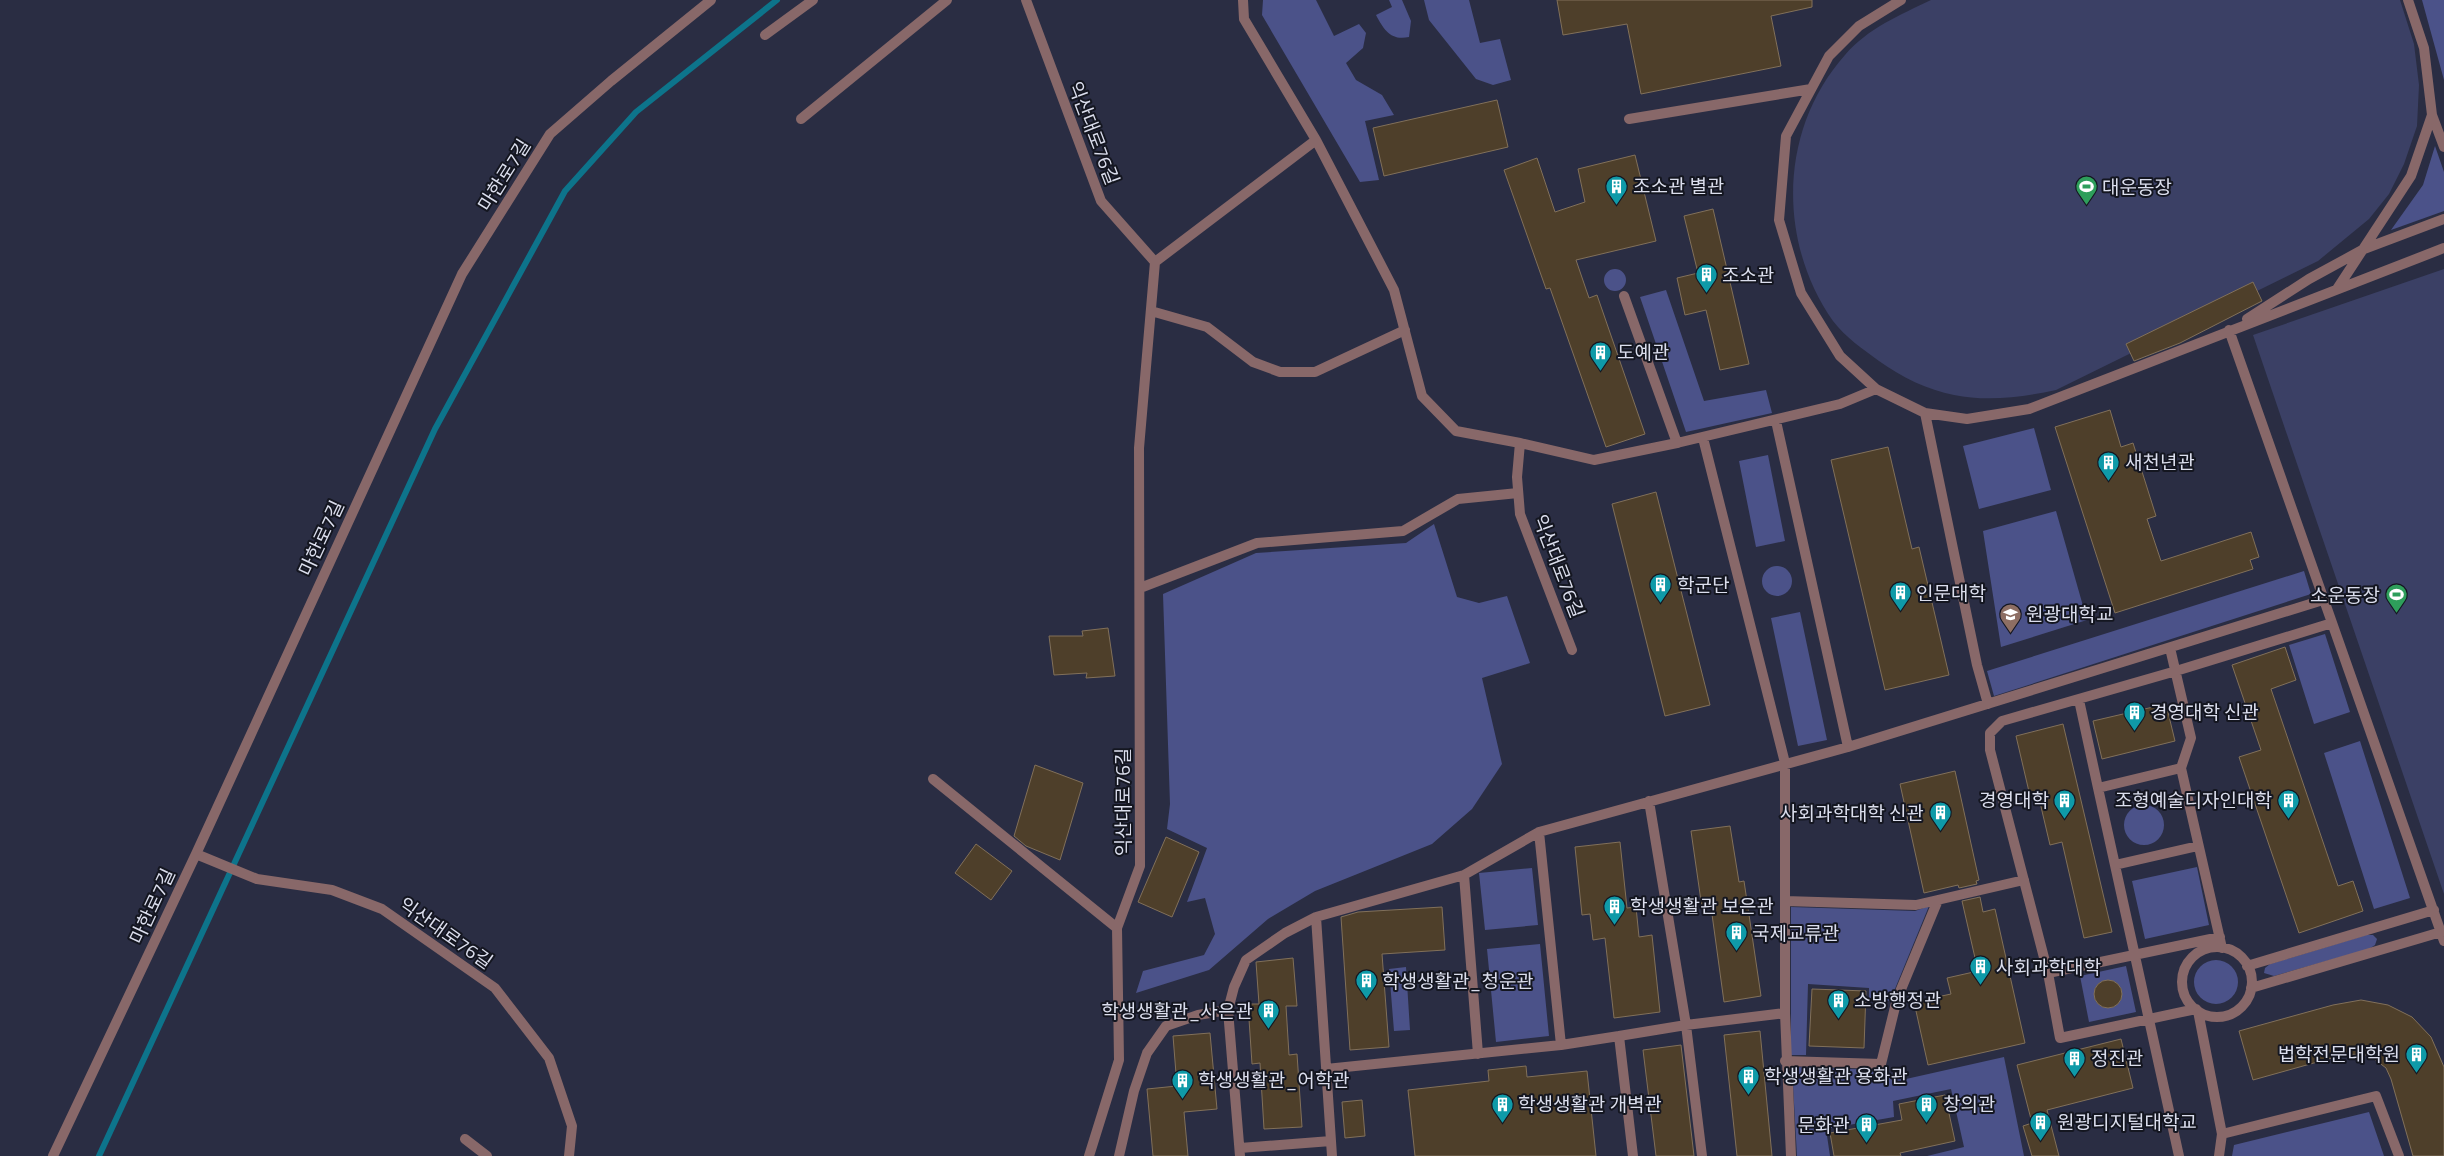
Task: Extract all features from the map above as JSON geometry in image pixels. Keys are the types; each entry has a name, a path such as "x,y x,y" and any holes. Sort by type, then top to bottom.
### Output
{"street":[{"name":"마한로7길","path":"53,1156 196,854 462,274 550,134 611,80 711,0"},
{"path":"765,34 813,0"},
{"path":"801,119 947,0"},
{"name":"익산대로76길","path":"1026,0 1101,201 1155,262 1139,448 1140,866 1117,928 1119,1060 1089,1156"},
{"path":"1243,0 1244,19 1316,140 1394,290 1422,396 1456,431 1594,460 1776,421 1840,404 1876,389"},
{"path":"1901,0 1859,26 1829,56 1786,136 1779,220 1801,293 1840,356 1876,389 1925,413 1967,419 2029,409 2444,248"},
{"path":"2408,0 2424,48 2432,115 2444,147"},
{"path":"1629,120 1812,89"},
{"path":"2337,289 2412,176 2432,115"},
{"path":"1155,262 1316,140"},
{"path":"2229,330 2309,279 2364,249 2444,219"},
{"path":"1624,296 1677,443"},
{"path":"1151,310 1207,327 1253,362 1280,372 1315,372 1405,330"},
{"path":"2229,330 2434,910 2441,920 2443,937 2251,988"},
{"path":"1925,413 1977,665 1988,704"},
{"path":"1776,421 1848,747"},
{"path":"1703,438 1786,763 1785,1013 1792,1156"},
{"name":"익산대로76길","path":"1520,443 1517,476 1520,514 1572,650"},
{"path":"1140,588 1257,543 1403,531 1458,499 1518,493"},
{"path":"1331,1141 1240,1152 1228,1010 1234,987 1246,960 1265,944 1316,917 1464,875 1539,832 1848,747 2323,600"},
{"path":"2197,1010 2060,1038 2048,973 1990,750 1990,733 2002,721 2079,700 2332,624"},
{"path":"2170,648 2191,738 2181,768 2221,943 2243,959 2252,981 2246,1002 2239,1010 2229,1015 2208,1016 2197,1010 2185,994 2183,982 2190,960 2199,952 2221,943"},
{"path":"2079,700 2178,1156"},
{"path":"2098,788 2181,768"},
{"path":"933,779 1117,928"},
{"path":"1649,801 1686,1025 1702,1156"},
{"path":"1539,832 1561,1045"},
{"path":"2115,865 2198,846"},
{"name":"익산대로76길","path":"196,854 257,879 332,890 382,909 495,988 550,1058 572,1126 569,1156"},
{"path":"1464,875 1478,1054"},
{"path":"1785,901 1916,905 2024,880"},
{"path":"1786,1061 1881,1064 1897,999 1938,900"},
{"path":"2247,966 2434,910"},
{"path":"1316,917 1332,1156"},
{"path":"2048,973 2134,955 2221,943"},
{"path":"1119,1156 1134,1091 1147,1053 1166,1026 1198,1015 1228,1010"},
{"path":"2197,1010 2222,1134 2219,1156"},
{"path":"1326,1069 1561,1045 1686,1025 1785,1013"},
{"path":"1619,1036 1634,1156"},
{"path":"2222,1134 2376,1096 2399,1156"},
{"path":"465,1139 487,1156"}],"shaded area":[{"path":"1263,0 1316,0 1334,36 1359,24 1366,33 1363,48 1346,63 1356,80 1382,95 1394,115 1365,121 1379,180 1360,182 1262,15"},
{"path":"1389,0 1402,0 1411,21 1409,37 1393,36 1382,25 1376,15 1392,7"},
{"path":"1424,0 1469,0 1480,43 1500,39 1511,80 1493,85 1476,79 1429,20"},
{"name":"대운동장","path":"1931,0 2400,0 2414,44 2419,85 2417,126 2404,164 2389,194 2369,219 2318,261 2056,390 2018,397 1993,398 1967,397 1944,393 1915,382 1887,367 1855,343 1833,321 1815,290 1802,256 1795,221 1793,186 1797,151 1807,117 1823,84 1845,55 1864,37 1896,17"},
{"path":"2422,0 2444,0 2444,80"},
{"path":"2435,146 2444,172 2444,211 2391,230 2423,185"},
{"path":"1615,269 1623,272 1626,280 1623,288 1615,291 1607,288 1604,280 1607,272"},
{"name":"소운동장","path":"2444,269 2444,894 2253,335"},
{"path":"1666,290 1704,401 1766,390 1772,413 1686,432 1640,297"},
{"path":"2034,428 2051,490 1979,509 1963,446"},
{"path":"1768,455 1785,541 1756,547 1739,461"},
{"path":"2056,511 2087,620 2001,647 1983,531"},
{"path":"1434,524 1457,597 1479,603 1507,596 1530,663 1482,678 1502,764 1472,809 1432,844 1315,891 1268,919 1209,970 1136,993 1143,971 1204,955 1215,934 1205,898 1187,902 1207,848 1167,829 1170,804 1163,594 1256,553 1406,543"},
{"path":"1777,566 1788,570 1792,581 1788,592 1777,596 1766,592 1762,581 1766,570"},
{"path":"2304,571 2311,594 1994,696 1987,671"},
{"path":"1800,612 1827,740 1798,746 1771,618"},
{"path":"2325,634 2350,712 2314,724 2289,645"},
{"path":"2360,741 2410,898 2374,909 2324,753"},
{"path":"2148,805 2155,808 2161,814 2164,825 2163,833 2155,842 2148,845 2140,845 2133,842 2125,833 2124,821 2127,814 2136,806"},
{"path":"2197,867 2209,925 2145,939 2132,881"},
{"path":"1532,868 1538,925 1485,930 1479,873"},
{"path":"1929,906 1890,1001 1869,999 1869,988 1808,984 1806,1055 1791,1055 1791,907 1915,911"},
{"path":"2366,935 2373,935 2377,939 2375,945 2369,949 2274,976 2264,973 2265,968 2270,964"},
{"path":"1540,944 1549,1036 1496,1042 1487,949"},
{"path":"2216,960 2228,964 2234,970 2238,982 2234,994 2228,1000 2216,1004 2204,1000 2198,994 2194,982 2198,970 2204,964"},
{"path":"2126,966 2136,1012 2089,1022 2080,976"},
{"path":"1406,967 1410,1030 1394,1031 1389,969"},
{"path":"2004,1057 2024,1156 1927,1156 1964,1147 1951,1089 1893,1101 1894,1117 1826,1129 1830,1156 1797,1156 1792,1067 1881,1070 1906,1079"},
{"path":"2369,1112 2384,1156 2232,1156 2234,1145"}],"building":[{"path":"1557,0 1812,0 1812,7 1771,16 1781,66 1641,94 1627,24 1563,35"},
{"path":"1497,100 1508,147 1384,176 1373,128"},
{"path":"1635,155 1656,241 1576,260 1589,298 1597,295 1645,434 1606,447 1550,288 1546,289 1504,170 1537,158 1555,212 1585,202 1578,169"},
{"name":"조소관","path":"1713,209 1749,364 1720,370 1706,310 1685,315 1677,278 1698,273 1684,216"},
{"path":"2253,282 2262,301 2180,343 2134,361 2126,344"},
{"name":"새천년관","path":"2110,410 2121,447 2133,443 2156,516 2147,519 2161,561 2251,532 2259,557 2250,560 2253,569 2115,613 2055,427"},
{"name":"인문대학","path":"1888,447 1912,549 1919,547 1949,675 1885,690 1831,460"},
{"name":"학군단","path":"1656,492 1710,705 1665,716 1612,504"},
{"path":"1108,628 1115,676 1086,678 1087,673 1054,675 1049,636 1083,636 1082,631"},
{"name":"조형예술디자인대학","path":"2285,647 2296,680 2271,689 2338,886 2353,881 2363,911 2299,933 2239,757 2261,750 2232,665"},
{"name":"경영대학 신관","path":"2166,704 2175,741 2102,759 2093,721"},
{"name":"경영대학","path":"2063,724 2112,932 2084,938 2062,842 2050,845 2038,794 2030,796 2016,736"},
{"path":"1035,765 1083,783 1060,860 1026,846 1014,836"},
{"name":"사회과학대학 신관","path":"1955,771 1979,880 1976,881 1977,884 1959,888 1958,885 1924,893 1900,784"},
{"name":"국제교류관","path":"1730,826 1739,882 1744,881 1761,996 1724,1002 1711,907 1702,908 1691,831"},
{"path":"1166,837 1199,852 1172,917 1138,902"},
{"name":"학생생활관 보은관","path":"1620,842 1627,908 1636,907 1639,937 1652,935 1660,1012 1614,1018 1605,938 1593,940 1590,914 1582,915 1575,847"},
{"path":"976,844 1012,871 991,900 955,873"},
{"name":"사회과학대학","path":"1980,897 1983,912 1995,909 2025,1043 1928,1065 1914,1002 1951,994 1947,978 1978,971 1962,901"},
{"name":"학생생활관_청운관","path":"1442,907 1445,950 1382,954 1389,1047 1350,1050 1341,917 1358,912"},
{"name":"학생생활관_사은관","path":"1293,958 1297,1006 1286,1006 1289,1055 1297,1054 1302,1127 1264,1129 1260,1063 1252,1064 1248,1004 1259,1004 1256,962"},
{"path":"2108,980 2118,984 2122,994 2118,1004 2108,1008 2098,1004 2094,994 2098,984"},
{"name":"소방행정관","path":"1812,989 1866,991 1864,1048 1809,1046"},
{"name":"법학전문대학원","path":"2361,1000 2388,1005 2412,1017 2431,1037 2444,1067 2444,1156 2413,1156 2391,1079 2386,1068 2369,1055 2346,1054 2253,1080 2239,1031 2333,1005"},
{"name":"학생생활관 용화관","path":"1760,1031 1772,1156 1737,1156 1724,1035"},
{"name":"학생생활관_어학관","path":"1210,1033 1217,1109 1184,1112 1188,1156 1153,1156 1147,1089 1177,1086 1173,1036"},
{"name":"정진관","path":"2121,1039 2133,1088 2047,1110 2059,1156 2032,1156 2023,1126 2032,1123 2017,1065"},
{"path":"1681,1045 1694,1156 1656,1156 1643,1050"},
{"name":"학생생활관 개벽관","path":"1526,1066 1527,1077 1587,1071 1596,1156 1415,1156 1408,1090 1489,1081 1488,1070"},
{"path":"1945,1095 1955,1141 1900,1153 1901,1156 1834,1156 1830,1133 1902,1120 1899,1104"},
{"path":"1362,1100 1365,1136 1345,1138 1342,1102"}],"waterway":[{"path":"99,1156 435,429 565,191 636,112 777,0"}],"place":[{"name":"조소관 별관","path":"1617,205"},
{"name":"대운동장","path":"2086,206"},
{"name":"조소관","path":"1706,294"},
{"name":"도예관","path":"1601,371"},
{"name":"새천년관","path":"2109,481"},
{"name":"학군단","path":"1661,604"},
{"name":"인문대학","path":"1900,612"},
{"name":"소운동장","path":"2396,614"},
{"name":"원광대학교","path":"2010,633"},
{"name":"경영대학 신관","path":"2134,731"},
{"name":"경영대학","path":"2065,819"},
{"name":"조형예술디자인대학","path":"2288,819"},
{"name":"사회과학대학 신관","path":"1940,832"},
{"name":"학생생활관 보은관","path":"1614,925"},
{"name":"국제교류관","path":"1736,952"},
{"name":"사회과학대학","path":"1980,986"},
{"name":"학생생활관_청운관","path":"1366,1000"},
{"name":"소방행정관","path":"1838,1019"},
{"name":"학생생활관_사은관","path":"1269,1030"},
{"name":"법학전문대학원","path":"2416,1073"},
{"name":"정진관","path":"2075,1077"},
{"name":"학생생활관 용화관","path":"1748,1095"},
{"name":"학생생활관_어학관","path":"1182,1099"},
{"name":"학생생활관 개벽관","path":"1502,1123"},
{"name":"창의관","path":"1927,1123"},
{"name":"원광디지털대학교","path":"2041,1141"},
{"name":"문화관","path":"1866,1144"}]}
